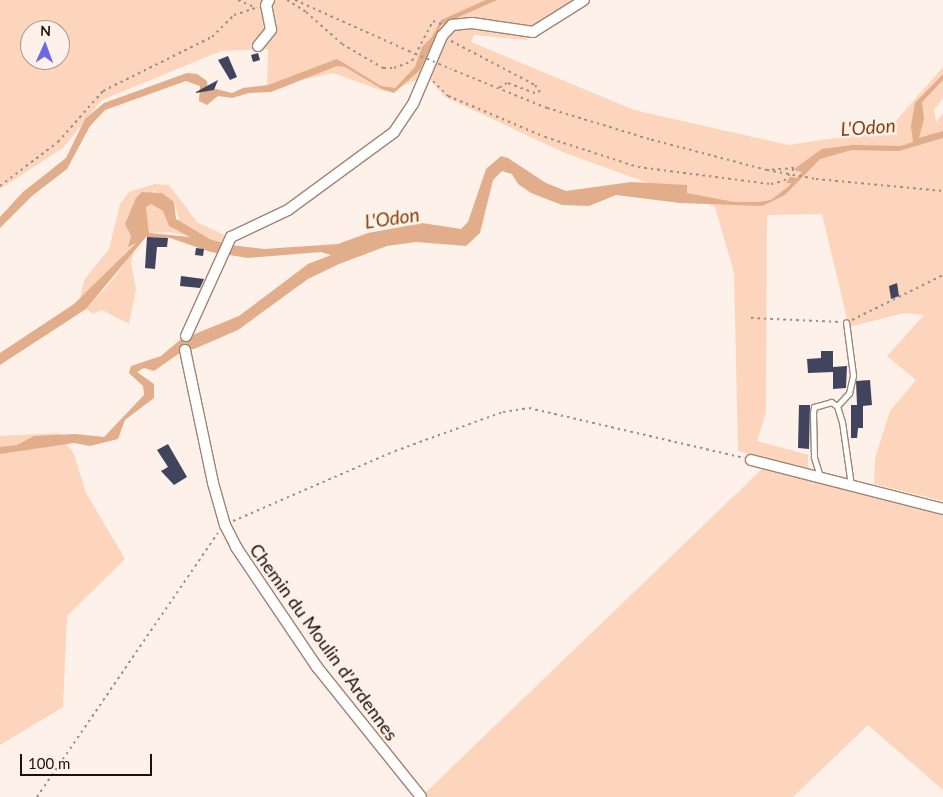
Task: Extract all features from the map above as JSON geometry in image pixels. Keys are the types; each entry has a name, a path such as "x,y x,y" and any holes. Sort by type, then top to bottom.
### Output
{"street":[{"path":"186,336 231,237 288,210 394,132 413,104 442,36 452,25 472,24 533,32 584,0"},
{"path":"258,46 271,30 264,4"},
{"name":"Chemin du Moulin d'Ardennes","path":"185,350 225,525 317,667 421,797"},
{"path":"751,460 943,509"}],"lane":[{"path":"836,406 849,394 853,375 846,322"},
{"path":"820,477 814,458 814,407 828,402 836,406 847,449 851,485"}],"path":[{"path":"238,0 264,4"},
{"path":"287,0 306,12 342,44 383,68 394,68 415,59 433,21 436,22"},
{"path":"295,0 497,89 624,132 767,170 816,178 943,192"},
{"path":"0,186 58,142 103,91 212,37 234,15 264,4"},
{"path":"442,36 536,84 540,91 535,93 506,84 497,89"},
{"path":"426,74 448,96 545,137 638,168 770,184 784,180 794,168 767,170"},
{"path":"751,318 846,322 943,275"},
{"path":"38,797 225,525 396,451 503,412 529,408 751,460"}],"shaded area":[{"path":"0,0 584,0 533,32 526,40 474,35 471,42 634,110 788,145 888,130 943,67 943,98 934,110 936,122 943,113 943,501 874,484 875,458 890,411 916,380 887,356 924,315 904,313 849,327 822,214 767,215 766,412 757,441 808,455 808,470 738,451 734,273 715,207 565,153 445,97 427,76 386,92 333,73 267,87 268,49 221,51 102,100 63,148 0,189"},
{"path":"486,0 497,0 441,25 420,70 394,93 382,89 345,67 337,66 271,92 249,93 232,98 218,96 207,105 199,101 200,86 186,81 105,110 90,126 67,169 32,196 0,228 0,217 23,192 66,158 85,119 104,103 187,73 197,74 207,81 208,91 216,89 232,93 243,88 268,85 337,59 381,86 395,88 415,67 422,47 432,37 441,20"},
{"path":"943,74 943,80 922,102 924,119 919,138 943,131 943,138 899,151 852,150 820,159 785,195 762,206 680,203 616,195 589,206 562,205 531,193 518,184 512,174 502,171 493,180 480,233 466,246 416,242 387,246 339,264 308,279 238,330 194,349 184,350 154,371 144,368 137,372 154,384 154,398 125,420 118,439 90,446 74,443 0,454 0,447 17,445 34,436 75,434 104,437 144,395 143,386 129,373 131,366 161,356 180,340 239,316 308,264 331,255 321,252 248,258 211,252 170,238 146,237 86,309 0,365 0,353 74,304 136,243 128,247 131,236 125,224 136,198 142,192 162,193 174,202 176,219 210,239 230,245 264,249 338,244 368,233 422,223 461,229 468,222 486,169 501,156 508,158 546,183 566,191 631,182 687,185 687,193 734,202 759,202 771,200 789,186 791,183 786,183 790,177 797,178 802,172 794,170 822,149 852,145 901,146 913,142 911,126 915,103","holes":["151,204 163,211 169,226 190,237 149,233 146,207"]},
{"path":"155,184 169,185 197,222 226,236 221,242 211,239 179,221 175,203 154,190 128,232 131,234 129,245 136,242 80,299 84,280 109,249 120,204 129,192"},
{"path":"151,204 163,211 171,227 191,237 169,232 149,233 146,207"},
{"path":"134,250 131,263 136,289 129,324 102,310 93,314 86,309 112,281"},
{"path":"59,433 74,454 86,493 125,559 67,616 63,707 0,745 0,436"},
{"path":"763,468 943,511 943,790 868,725 793,797 426,797 424,794"}],"building":[{"path":"258,53 260,60 253,62 251,55"},
{"path":"228,56 237,77 230,80 218,60"},
{"path":"218,80 214,90 196,93 196,92"},
{"path":"147,237 168,238 167,247 157,247 155,269 145,268"},
{"path":"196,248 204,249 203,256 195,255"},
{"path":"181,276 204,279 200,288 180,286"},
{"path":"897,283 899,296 891,299 889,286"},
{"path":"821,351 833,351 833,367 847,366 846,388 833,389 833,372 808,373 807,359 821,358"},
{"path":"870,380 872,405 863,406 863,428 858,428 857,438 851,438 851,405 857,405 856,381"},
{"path":"799,405 810,405 809,449 798,448"},
{"path":"168,444 187,477 174,485 161,471 168,467 157,450"}],"water label":[{"name":"L'Odon","path":"868,127"},
{"name":"L'Odon","path":"392,218"}]}
